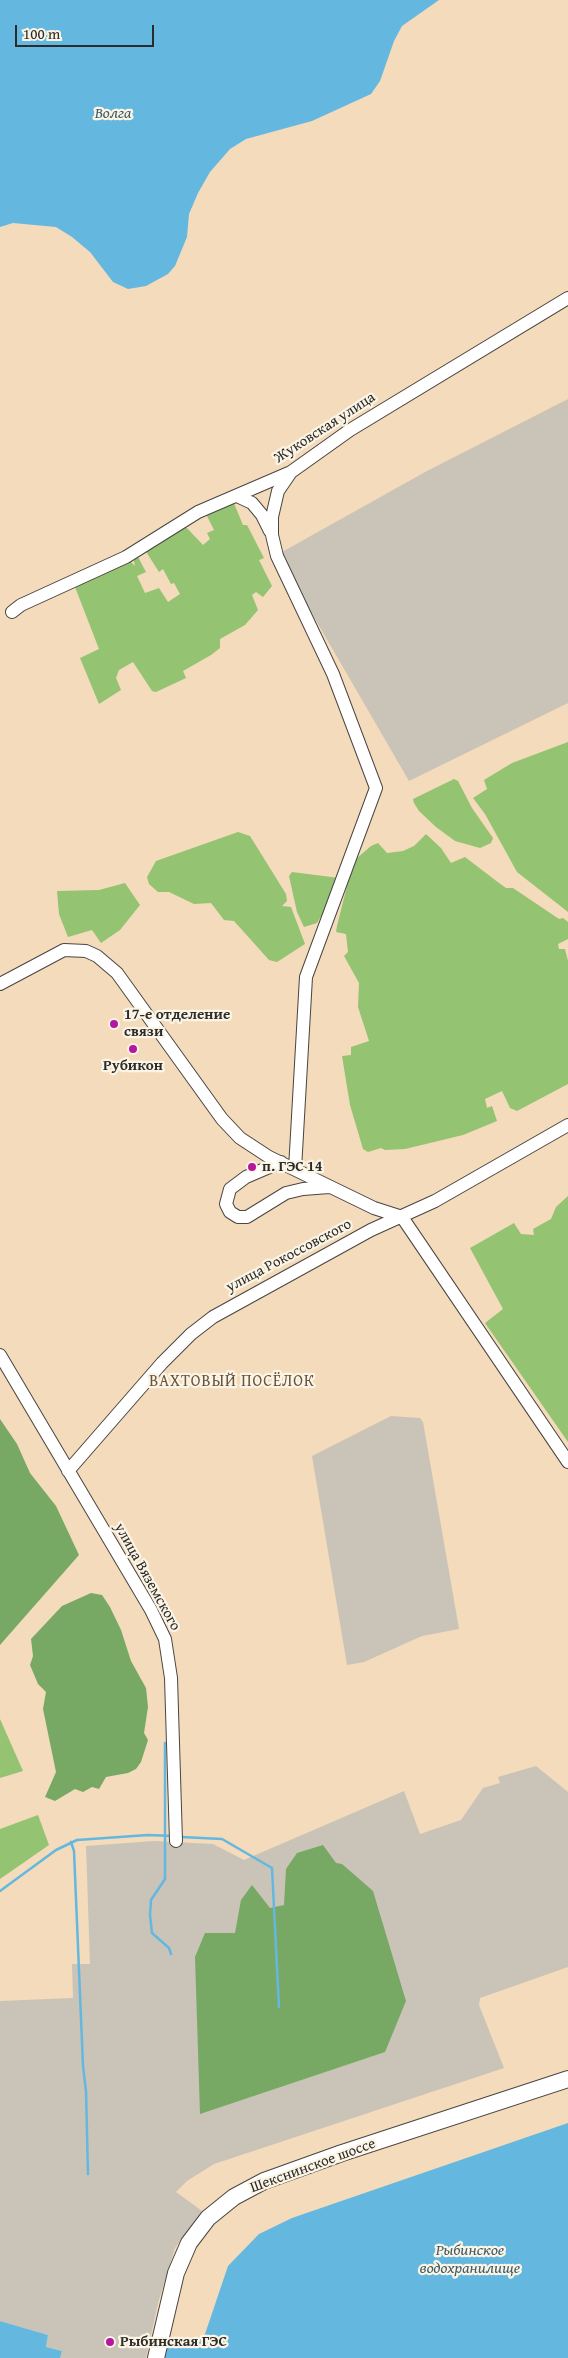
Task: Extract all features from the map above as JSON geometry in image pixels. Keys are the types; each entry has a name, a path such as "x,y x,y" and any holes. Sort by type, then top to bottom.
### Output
{"main road":[{"name":"Шекснинское шоссе","path":"156,2358 163,2321 176,2273 189,2243 208,2218 234,2197 264,2181 568,2079"}],"street":[{"name":"Жуковская улица","path":"12,612 21,605 126,557 198,512 291,472 350,430 568,298"},
{"path":"272,535 275,500 282,484 291,472"},
{"path":"237,496 252,503 262,516 272,535 283,571 333,674 376,788 306,978 295,1170"},
{"path":"0,984 64,950 86,951 98,956 117,973 227,1126 247,1143 295,1170 374,1208 402,1217 568,1462"},
{"name":"улица Рокоссовского","path":"68,1471 143,1384 204,1323 280,1279 372,1230 449,1194 568,1125"},
{"path":"281,1162 246,1177 230,1189 226,1204 230,1212 238,1217 247,1217 286,1193 303,1189 331,1187"},
{"name":"улица Вяземского","path":"0,1355 150,1610 165,1639 171,1678 176,1841"}],"shaded area":[{"path":"568,399 568,703 409,781 296,586 282,552 427,471"},
{"path":"391,1416 420,1418 423,1422 459,1629 422,1636 364,1662 347,1665 312,1456"},
{"path":"536,1766 568,1792 568,1967 480,1998 479,2005 504,2068 214,2164 187,2181 176,2192 202,2211 175,2248 158,2303 146,2358 60,2358 62,2351 46,2347 48,2335 0,2321 0,2001 73,1998 72,1964 90,1964 86,1846 154,1841 213,1844 244,1860 404,1791 420,1834 461,1820 483,1788 500,1783 498,1777"}],"green space":[{"path":"233,501 243,525 247,525 264,558 259,560 272,586 263,597 256,592 252,595 258,610 245,625 220,639 220,648 183,671 186,678 156,692 152,691 133,662 119,670 116,678 121,690 99,704 80,658 99,649 75,587 129,560 135,566 133,557 137,555 146,572 137,576 145,593 159,588 168,602 180,594 174,583 171,584 163,569 159,572 145,550 185,526 203,545 210,539 207,533 214,530 205,512"},
{"path":"568,742 568,912 517,872 485,814 473,798 487,789 484,780 512,763"},
{"path":"454,779 458,781 472,808 493,838 491,843 480,848 455,841 436,827 419,811 414,803 413,799"},
{"path":"238,832 250,836 286,894 287,901 282,906 291,907 305,944 277,962 269,960 234,921 224,920 211,903 194,904 169,892 158,892 149,884 147,877 156,861"},
{"path":"426,834 441,848 451,863 465,857 506,888 513,888 559,919 563,918 568,922 568,939 558,944 559,949 565,949 568,961 568,1084 517,1111 510,1108 502,1091 485,1099 487,1108 492,1106 497,1121 463,1135 405,1149 385,1150 381,1148 368,1152 363,1149 350,1105 342,1056 351,1055 351,1047 369,1041 358,1007 359,983 344,956 348,952 346,934 336,932 337,926 350,874 357,858 371,846 378,843 387,853 403,851 414,846"},
{"path":"292,872 339,878 331,900 317,923 304,927 297,912 289,876"},
{"path":"125,883 140,905 120,930 101,943 92,930 68,937 59,914 57,891 99,890"},
{"path":"568,1196 568,1442 485,1323 503,1309 470,1248 514,1223 521,1234 534,1235 533,1229 551,1219 556,1207"},
{"path":"0,1419 17,1444 30,1473 56,1506 79,1555 0,1645"},
{"path":"91,1593 102,1595 110,1607 121,1630 131,1661 146,1688 148,1707 144,1733 148,1740 141,1762 136,1769 128,1773 106,1777 99,1789 92,1787 83,1792 75,1789 55,1801 45,1797 56,1772 43,1709 46,1692 38,1684 30,1665 33,1656 31,1639 62,1606"},
{"path":"0,1719 23,1771 0,1778"},
{"path":"38,1815 49,1845 0,1879 0,1829"},
{"path":"323,1845 336,1863 342,1864 373,1891 406,2001 385,2052 200,2114 195,1957 205,1933 235,1933 241,1900 252,1885 270,1908 284,1905 286,1869 297,1853"}],"water":[{"name":"Волга","path":"0,0 439,0 402,26 394,41 380,81 371,94 312,121 246,139 230,149 210,172 198,193 189,214 187,237 175,266 168,274 146,286 128,289 113,282 90,252 56,227 13,223 0,227"},
{"name":"Рыбинское водохранилище","path":"568,2123 568,2358 149,2358 168,2342 173,2346 185,2347 204,2337 228,2266 259,2234 292,2218"},
{"path":"0,2321 48,2335 46,2347 62,2351 60,2358 0,2358"}],"waterway":[{"path":"165,1743 165,1879 151,1900 150,1915 152,1933 169,1948 171,1954"},
{"path":"0,1891 56,1850 77,1840 148,1835 173,1836"},
{"path":"181,1837 222,1839 272,1868 279,2007"},
{"path":"71,1842 74,1851 83,2066 86,2091 88,2174"}],"place":[{"name":"17-е отделение связи","path":"114,1024"},
{"name":"Рубикон","path":"133,1049"},
{"name":"п. ГЭС 14","path":"252,1167"},
{"name":"Рыбинская ГЭС","path":"110,2342"}],"district":[{"name":"ВАХТОВЫЙ ПОСЁЛОК","path":"232,1382"}]}
